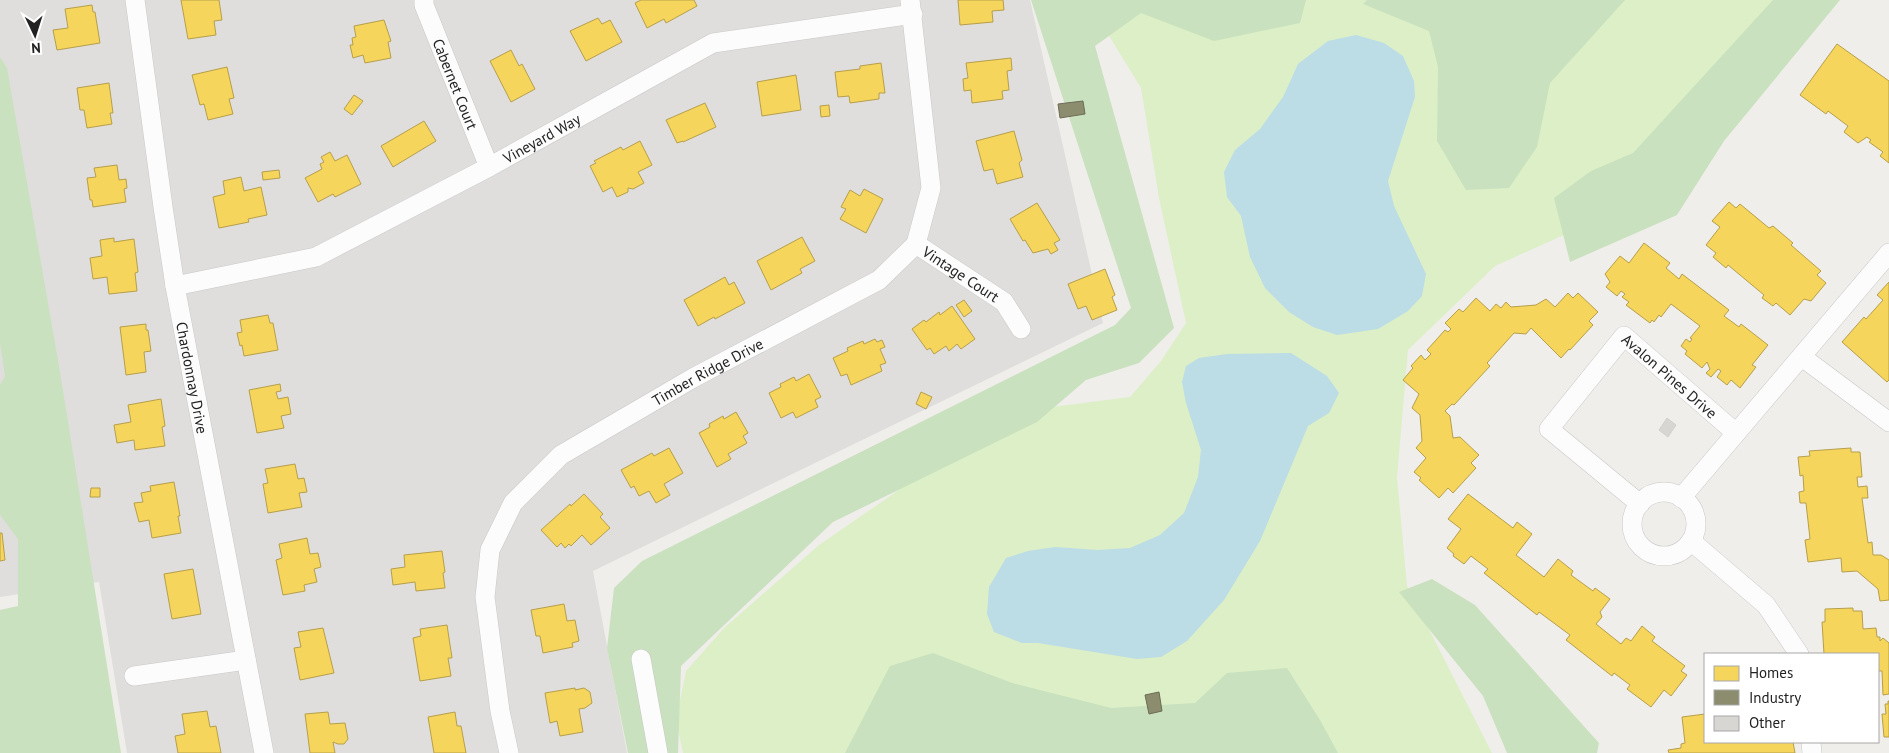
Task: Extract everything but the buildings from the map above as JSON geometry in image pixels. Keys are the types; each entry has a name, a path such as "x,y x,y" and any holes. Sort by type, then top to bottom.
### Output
{"street":[{"name":"Chardonnay Drive","path":"135,0 175,286 264,753"},
{"name":"Cabernet Court","path":"424,0 424,5 489,167"},
{"name":"Vineyard Way","path":"175,286 316,257 489,167 713,43 912,7"},
{"path":"912,7 931,188 916,244"},
{"name":"Vintage Court","path":"916,244 1004,302 1021,329"},
{"name":"Timber Ridge Drive","path":"509,753 500,711 485,597 490,550 513,503 561,456 693,378 879,280 916,244"},
{"path":"1681,498 1889,253"},
{"name":"Avalon Pines Drive","path":"1640,504 1549,429 1624,336 1736,433"},
{"path":"1802,357 1889,422"},
{"path":"1664,492 1681,498 1689,504 1694,513 1696,522 1695,532 1691,541 1684,549 1670,555 1655,554 1646,550 1638,542 1632,523 1634,513 1640,504 1646,498 1664,492"},
{"path":"1691,541 1766,606 1798,653"},
{"path":"641,659 658,753"},
{"path":"134,676 246,660"}],"shaded area":[{"path":"0,0 1030,0 1103,323 593,571 627,753 127,753 99,582 0,597"}],"green space":[{"path":"1031,0 1306,0 1300,23 1214,41 1141,13 1095,46 1174,328 1139,363 1086,380 1037,422 833,522 681,666 678,753 628,753 607,648 614,588 642,561 1115,325 1131,308"},
{"path":"1087,0 1798,0 1626,207 1495,266 1408,350 1397,477 1407,586 1492,753 683,753 676,720 686,671 724,628 819,545 893,494 965,437 1052,407 1130,397 1161,361 1186,323 1159,198 1141,88"},
{"path":"1367,0 1625,0 1550,83 1537,147 1509,188 1466,190 1437,141 1438,67 1429,31 1363,4"},
{"path":"1773,0 1840,0 1724,141 1677,215 1570,262 1554,198 1591,171 1633,153"},
{"path":"0,57 7,68 60,372 121,753 0,753 0,610 18,606 18,539 0,515 0,385 5,376 0,343"},
{"path":"1432,579 1475,605 1599,743 1597,753 1507,753 1483,696 1399,592"},
{"path":"933,653 1012,683 1111,708 1195,703 1227,673 1287,668 1320,720 1338,753 845,753 890,666"}],"water":[{"path":"1356,35 1384,43 1403,56 1414,81 1415,97 1388,181 1394,206 1426,274 1422,296 1408,311 1378,329 1337,335 1313,327 1289,312 1265,288 1250,257 1241,216 1227,197 1224,172 1235,150 1260,129 1283,97 1298,64 1328,41"},
{"path":"1291,353 1327,376 1339,393 1329,413 1308,426 1260,541 1224,600 1187,641 1161,657 1137,659 1038,643 1022,643 994,632 987,614 989,587 1006,558 1028,551 1055,547 1097,550 1130,548 1160,535 1184,513 1198,477 1201,450 1186,403 1182,382 1186,366 1199,358 1227,354"}]}
